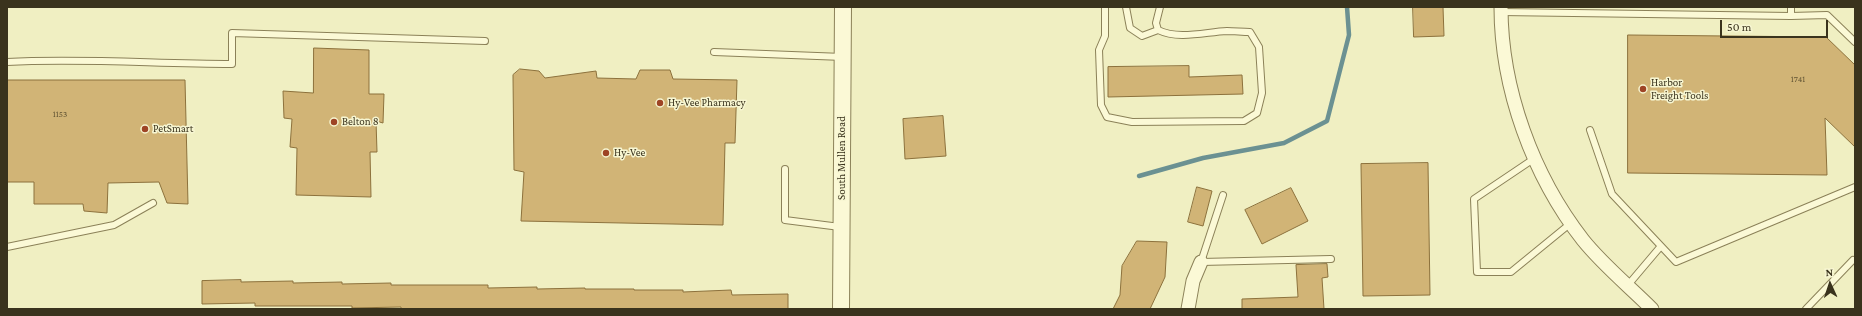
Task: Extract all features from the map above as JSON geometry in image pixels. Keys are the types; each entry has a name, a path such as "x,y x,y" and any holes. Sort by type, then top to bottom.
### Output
{"street":[{"name":"South Mullen Road","path":"841,309 843,7"},
{"path":"1501,10 1504,48 1511,85 1521,121 1535,158 1571,223 1600,259 1628,284 1652,309"},
{"path":"1188,309 1193,281 1201,262"}],"lane":[{"path":"1105,7 1105,36 1099,50 1101,105 1107,117 1132,122 1244,121 1257,113 1262,93 1259,47 1250,32 1227,31 1189,34 1166,33 1158,30 1142,36 1130,28 1126,7"},
{"path":"1158,30 1156,23 1160,7"},
{"path":"1791,7 1791,16"},
{"path":"1501,10 1791,16 1827,15 1855,42"},
{"path":"7,62 81,61 166,64 232,64 232,33 485,41"},
{"path":"714,52 843,57"},
{"path":"1590,130 1612,194 1676,262 1855,187"},
{"path":"1535,158 1474,199 1477,272 1511,272 1571,223"},
{"path":"784,169 785,220 842,227"},
{"path":"1223,196 1201,262 1331,259"},
{"path":"7,247 114,225 153,203"},
{"path":"1628,284 1661,246"},
{"path":"1806,309 1853,260"}],"building":[{"path":"1413,7 1443,7 1444,36 1414,37"},
{"path":"1628,35 1826,37 1855,65 1855,147 1825,118 1827,175 1628,173"},
{"name":"Belton 8","path":"314,48 369,50 369,94 384,94 383,123 376,121 377,152 370,152 371,197 296,195 297,148 290,147 292,119 284,118 283,91 313,93"},
{"path":"1189,66 1189,77 1242,75 1243,94 1108,97 1108,67"},
{"name":"Hy-Vee","path":"520,69 539,71 545,78 596,71 597,78 636,79 640,70 670,70 673,79 737,80 735,143 725,143 723,225 521,221 524,172 514,170 513,75"},
{"path":"7,80 185,80 188,204 167,203 159,182 108,183 107,213 84,211 83,204 34,204 34,182 7,182"},
{"path":"943,116 946,156 905,159 903,119"},
{"path":"1428,163 1430,295 1363,296 1361,164"},
{"path":"1197,187 1212,191 1203,226 1188,222"},
{"path":"1291,188 1308,221 1262,244 1245,210"},
{"path":"1137,241 1167,242 1165,277 1150,309 1113,309 1120,295 1122,266"},
{"path":"1327,264 1328,277 1322,278 1324,309 1242,309 1242,299 1298,297 1296,265"},
{"path":"241,280 241,282 293,281 293,283 342,282 342,284 391,283 391,285 488,285 488,288 537,287 537,289 585,288 683,290 683,292 731,290 732,295 788,294 788,309 401,309 401,307 352,308 352,306 255,306 255,303 202,304 202,281"}],"waterway":[{"path":"1139,176 1203,158 1284,143 1327,121 1349,35 1347,7"}],"place":[{"name":"Harbor Freight Tools","path":"1643,89"},
{"name":"Hy-Vee Pharmacy","path":"660,103"},
{"name":"Belton 8","path":"334,122"},
{"name":"PetSmart","path":"145,129"},
{"name":"Hy-Vee","path":"606,153"}]}
